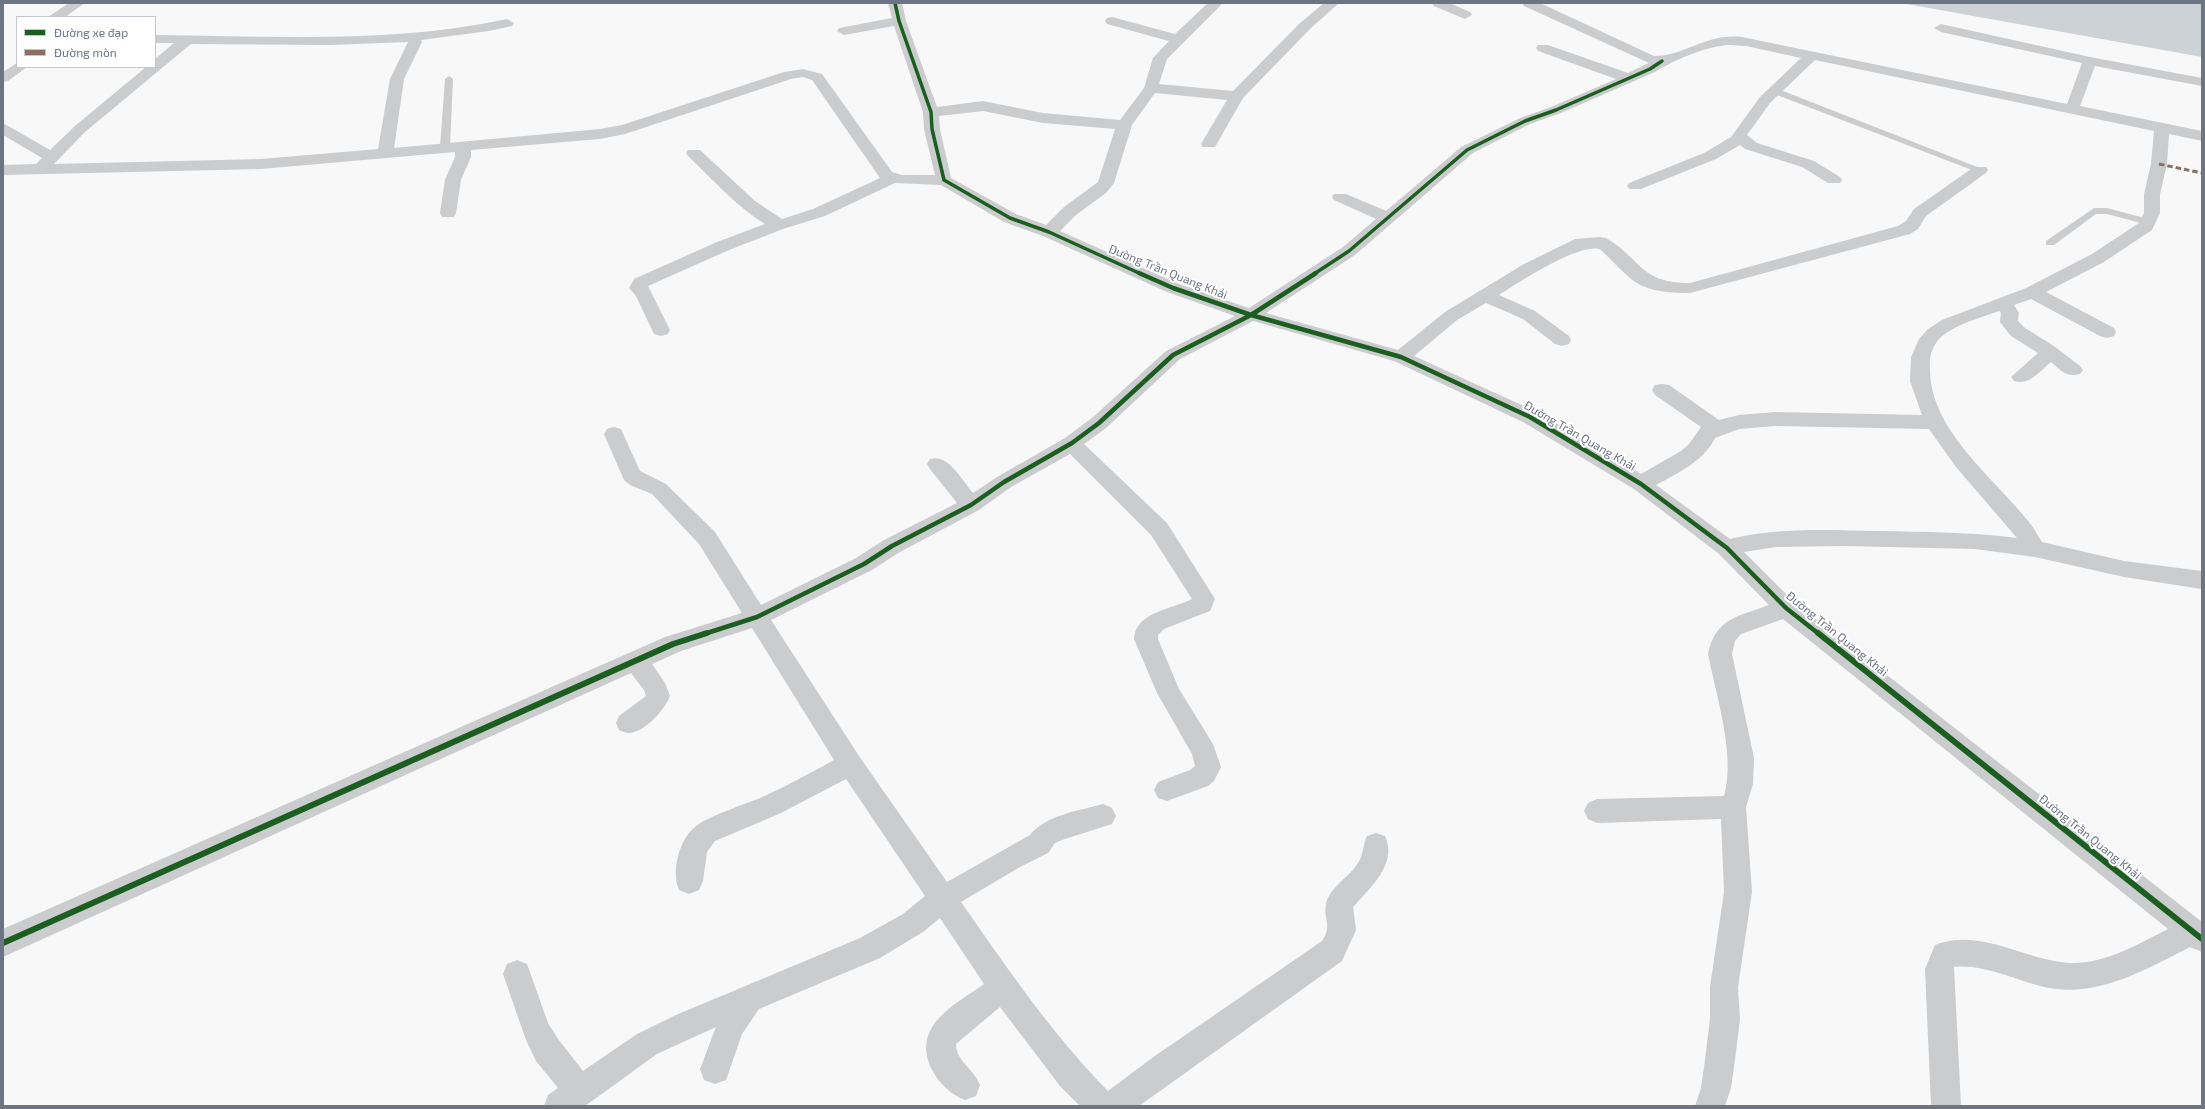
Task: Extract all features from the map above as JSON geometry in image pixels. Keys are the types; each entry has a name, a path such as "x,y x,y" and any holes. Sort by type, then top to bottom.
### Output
{"street":[{"path":"57,16 78,3"},
{"path":"1049,232 1070,211 1100,190 1106,183 1124,125 1151,88 1160,58 1216,3"},
{"path":"1209,144 1237,96 1304,26 1332,3"},
{"path":"1439,3 1465,15"},
{"path":"1529,3 1643,58 1662,61"},
{"path":"3,170 46,163 132,168 261,164 609,133 789,75 803,73 817,77 886,175 893,178 944,180 932,129 931,112 897,12 844,31"},
{"path":"1112,22 1178,39"},
{"path":"156,39 323,41 412,37 489,28 507,23"},
{"path":"1941,28 2090,61 2202,82"},
{"path":"385,152 397,79 415,42 412,37"},
{"path":"156,66 188,40"},
{"path":"7,943 636,662 673,644 757,617 864,564 971,504 1004,482 1072,443 1100,423 1157,368 1173,355 1251,316 1349,251 1467,150 1525,121 1586,98 1650,69 1662,61 1723,40 1746,42 2162,129 2202,136"},
{"path":"1543,48 1628,78"},
{"path":"1739,139 1738,136 1741,130 1775,91 1812,55"},
{"path":"2072,109 2090,61"},
{"path":"3,78 18,68"},
{"path":"46,163 80,129 154,68"},
{"path":"1151,88 1237,96"},
{"path":"931,112 983,106 1043,118 1124,125"},
{"path":"3,128 46,163"},
{"path":"2034,549 2022,528 1963,462 1935,423 1920,381 1918,368 1920,357 1926,343 1935,333 1950,324 2032,292 2098,258 2146,226 2152,213 2152,194 2159,164 2162,129"},
{"path":"1739,139 1751,146 1808,164 1834,180"},
{"path":"1635,186 1710,156 1739,139"},
{"path":"448,213 454,180 463,157 463,146"},
{"path":"694,153 765,218 780,224"},
{"path":"1402,357 1451,316 1530,268 1581,243 1600,242 1607,246 1642,278 1653,283 1676,288 1690,288 1904,230 1912,225 1920,212 1940,200 1980,170"},
{"path":"660,330 644,294 638,288 640,283 723,246 780,224 803,219 893,178"},
{"name":"Đường Trần Quang Khải","path":"944,180 1010,218 1049,232 1174,288 1251,316 1402,357 1530,417 1641,484 1727,548 1786,608 2197,935"},
{"path":"1340,197 1365,207 1386,218"},
{"path":"2032,292 2107,332"},
{"path":"1486,296 1529,315 1562,340"},
{"path":"2003,304 2010,313 2009,322 2012,326 2073,370"},
{"path":"2021,377 2050,353"},
{"path":"1662,390 1716,428"},
{"path":"1641,484 1695,451 1705,441 1707,433 1716,428 1746,421 1784,419 1935,423"},
{"path":"614,434 631,475 637,480 659,489 707,538 850,764 1003,987 1071,1075 1101,1106"},
{"path":"1072,443 1086,459 1159,529 1204,599 1202,605 1156,623 1146,631 1146,639 1169,693 1204,752 1208,767 1205,773 1199,778 1167,790"},
{"path":"937,464 971,504"},
{"path":"1727,548 1750,542 1776,539 1844,538 1975,541 2034,549 2124,569 2202,580"},
{"path":"1710,1106 1716,1088 1718,1074 1725,1019 1724,987 1738,892 1733,807 1740,784 1742,758 1720,654 1722,642 1727,633 1733,628 1786,608"},
{"path":"628,723 653,708 658,698 658,688 636,662"},
{"path":"689,881 690,859 693,850 700,838 706,833 772,805 850,764"},
{"path":"1597,811 1733,807"},
{"path":"517,974 536,1030 570,1098 647,1044 686,1025 870,948 913,923 942,899 1011,858 1039,844 1046,835 1055,830 1103,816"},
{"path":"1114,1106 1163,1069 1332,951 1341,938 1340,902 1370,868 1376,845"},
{"path":"1946,1106 1939,969 1945,955 1958,952 2022,968 2073,977 2102,971 2197,935"},
{"path":"965,1085 946,1065 941,1055 941,1038 967,1014 1003,987"},
{"path":"715,1069 728,1030 735,1015 750,998"}],"lane":[{"path":"445,147 448,79"},
{"path":"1775,91 1980,170"},
{"path":"2050,243 2094,211 2107,211 2148,222"}],"shaded area":[{"path":"1901,3 2202,3 2202,57"}],"marked path":[{"path":"2159,164 2202,173"}],"cycle path":[{"path":"895,3 899,21 931,112 932,129 944,180 1010,218 1049,232 1173,288 1251,315 1401,357 1530,417 1641,484 1727,548 1786,608 2202,939"},
{"path":"3,943 673,644 757,617 864,564 892,546 971,505 1004,482 1072,443 1099,423 1142,384 1157,368 1173,355 1251,315 1349,251 1467,150 1525,121 1556,110 1650,69 1662,61"}]}
